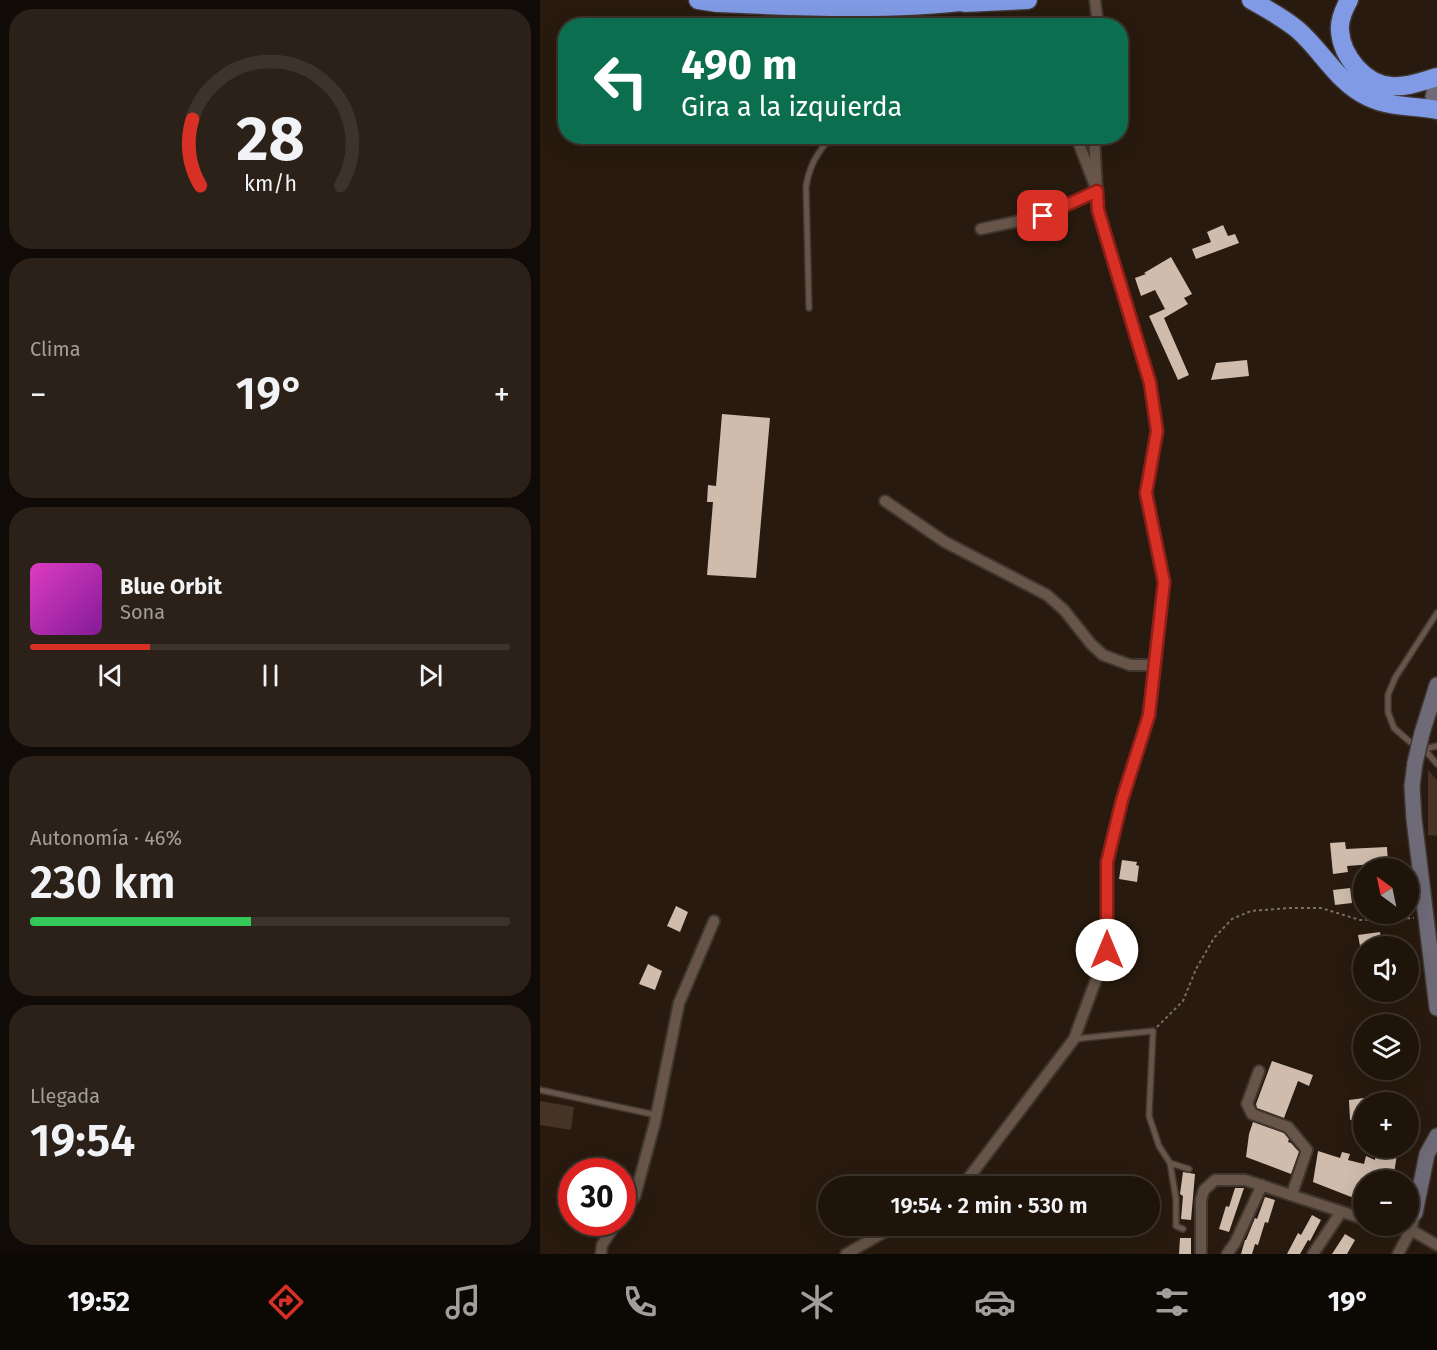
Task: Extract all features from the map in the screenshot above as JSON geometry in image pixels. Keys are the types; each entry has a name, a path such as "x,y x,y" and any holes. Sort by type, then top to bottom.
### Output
{"highway":[{"path":"698,0 717,3 834,8 1028,0"},
{"path":"940,5 977,0"},
{"path":"1251,0 1275,13 1299,31 1338,77 1357,91 1385,104 1437,110"},
{"path":"1348,0 1343,11 1340,31 1351,61 1359,70 1367,77 1389,86 1412,84 1437,78"}],"main road":[{"path":"1437,78 1432,96 1437,110"},
{"path":"1437,685 1422,733 1415,763 1413,786 1413,819 1430,899 1426,918 1437,1008"},
{"path":"1419,1194 1427,1154 1437,1136"},
{"path":"1419,1202 1431,1166 1437,1159"}],"street":[{"path":"1095,0 1097,18"},
{"path":"1079,144 1097,191"},
{"path":"970,1176 1074,1039 1107,950 1107,862 1122,800 1149,715 1164,582 1146,493 1157,431 1150,383 1098,210 1094,144"},
{"path":"981,229 1043,216 1097,191"},
{"path":"885,501 945,542 1047,595 1064,610 1091,644 1103,655 1130,665 1155,664"},
{"path":"636,1192 657,1116 678,1003 714,921"},
{"path":"1259,1071 1247,1104 1252,1114 1288,1127 1307,1150 1292,1194"},
{"path":"1201,1254 1201,1200 1204,1190 1215,1180 1245,1180 1353,1216"},
{"path":"1227,1254 1235,1243 1262,1185"},
{"path":"1313,1254 1341,1212"},
{"path":"1419,1235 1437,1245"},
{"path":"601,1254 602,1245 608,1236"},
{"path":"846,1254 878,1236"},
{"path":"1398,1254 1408,1236"}],"lane":[{"path":"809,308 806,187 808,171 814,157 825,144"},
{"path":"1436,615 1395,678 1388,695 1388,712 1394,728 1410,742 1424,749 1437,764"},
{"path":"1422,733 1437,710"},
{"path":"1424,749 1437,746"},
{"path":"1074,1039 1153,1031 1149,1116 1159,1146 1170,1163 1176,1199 1176,1226 1183,1229"},
{"path":"540,1090 657,1116"},
{"path":"1170,1163 1189,1169"}],"path":[{"path":"1153,1031 1183,1001 1196,969 1214,938 1232,919 1241,915 1251,911 1321,908 1360,920 1426,918"}],"shaded area":[{"path":"1428,770 1437,780 1437,836 1428,835"},
{"path":"540,1101 574,1107 571,1130 540,1125"}],"building":[{"path":"1223,225 1228,236 1235,234 1239,243 1196,259 1192,249 1211,242 1207,232"},
{"path":"1171,257 1192,294 1184,298 1188,304 1164,318 1189,375 1178,380 1149,316 1165,309 1155,290 1141,296 1135,278 1146,274 1144,273"},
{"path":"1247,360 1249,376 1211,380 1216,363"},
{"path":"722,414 770,418 756,578 707,575 713,502 707,502 708,485 716,486"},
{"path":"1345,842 1346,849 1387,847 1388,858 1353,858 1353,866 1347,866 1348,872 1333,874 1330,843"},
{"path":"1122,860 1137,862 1136,865 1139,866 1137,882 1119,879"},
{"path":"1350,888 1352,903 1335,905 1333,890"},
{"path":"676,906 688,912 680,932 667,926"},
{"path":"1380,932 1381,936 1358,936"},
{"path":"648,964 662,971 655,990 639,984"},
{"path":"1272,1061 1313,1075 1309,1086 1298,1081 1284,1118 1257,1108 1256,1104"},
{"path":"1353,1099 1353,1120 1350,1120 1349,1100"},
{"path":"1253,1122 1284,1133 1289,1139 1288,1142 1299,1152 1291,1174 1246,1157"},
{"path":"1318,1151 1340,1158 1342,1152 1350,1154 1348,1160 1364,1164 1366,1158 1375,1160 1375,1158 1396,1158 1395,1170 1353,1170 1353,1198 1313,1182"},
{"path":"1183,1172 1195,1174 1191,1220 1181,1219 1183,1196 1180,1194"},
{"path":"1235,1188 1244,1188 1229,1232 1219,1229 1226,1206 1229,1207"},
{"path":"1265,1197 1275,1200 1268,1223 1265,1222 1258,1245 1255,1244 1252,1254 1241,1254 1245,1240 1255,1218 1257,1219"},
{"path":"1312,1215 1321,1220 1310,1241 1308,1240 1300,1254 1287,1254 1298,1233 1301,1235"},
{"path":"1345,1234 1355,1240 1347,1254 1332,1254"},
{"path":"1180,1238 1191,1238 1191,1254 1179,1254"}],"route":[{"path":"1043,216 1097,191 1098,210 1150,383 1157,431 1146,493 1164,582 1149,715 1122,800 1107,862 1107,950"}]}
